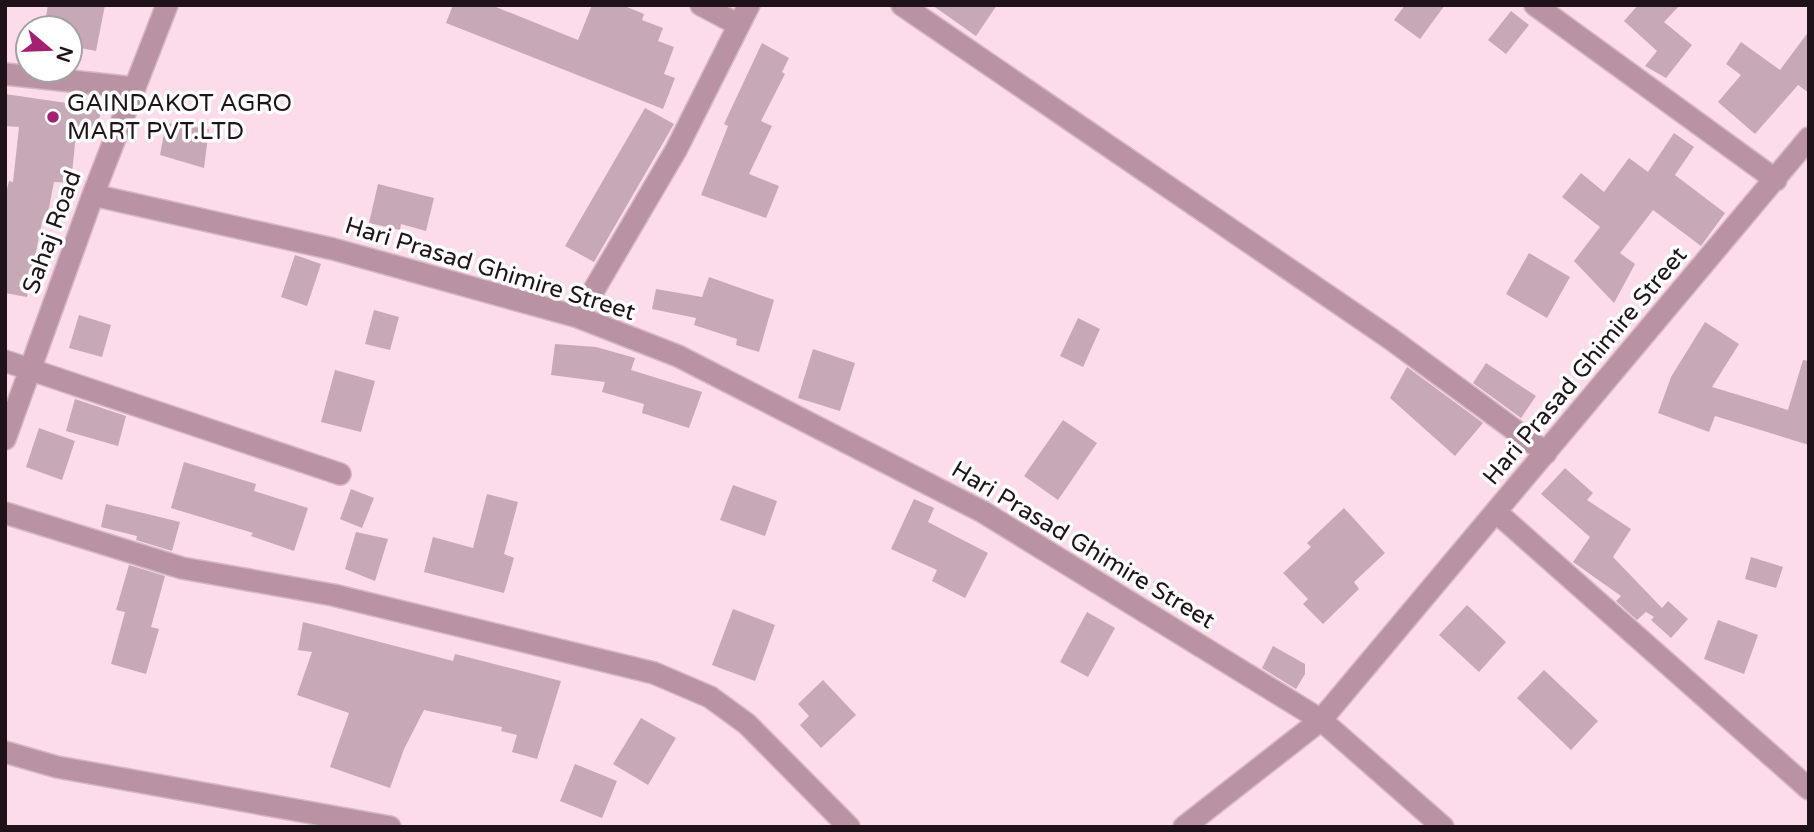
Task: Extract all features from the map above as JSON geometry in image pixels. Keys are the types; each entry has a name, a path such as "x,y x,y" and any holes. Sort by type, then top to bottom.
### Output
{"street":[{"name":"Sahaj Road","path":"5,439 93,195 167,5"},
{"path":"701,5 739,25"},
{"path":"578,317 676,150 749,5"},
{"path":"902,5 1391,339 1546,453"},
{"path":"1535,5 1776,180"},
{"path":"5,74 135,88"},
{"name":"Hari Prasad Ghimire Street","path":"93,195 333,249 578,317 690,362 982,512 1321,720 1809,138"},
{"path":"5,361 30,367 340,474"},
{"path":"1496,512 1809,789"},
{"path":"5,513 182,568 333,595 654,673 710,697 747,724 849,827"},
{"path":"1184,827 1321,720 1443,827"},
{"path":"5,752 57,767 390,827"}],"building":[{"path":"48,5 105,5 96,51 84,49 84,14 46,14"},
{"path":"453,5 491,5 578,40 592,5 622,5 644,14 642,20 663,28 658,41 674,47 664,74 675,78 663,109 446,23"},
{"path":"932,5 997,5 976,36"},
{"path":"1405,5 1445,5 1420,39 1394,20"},
{"path":"1638,5 1680,5 1664,22 1692,45 1666,78 1645,66 1657,51 1624,21"},
{"path":"1511,11 1529,25 1506,54 1488,40"},
{"path":"1809,31 1809,93 1798,85 1755,134 1718,102 1741,75 1726,64 1741,42 1780,70"},
{"path":"762,43 789,58 782,72 785,74 761,121 772,126 749,174 779,186 766,218 701,195 728,126 724,124"},
{"path":"5,94 101,108 97,137 76,134 71,183 54,182 46,223 42,222 27,297 5,293 5,198 9,181 13,182 19,127 5,126"},
{"path":"645,108 674,124 594,262 565,246"},
{"path":"166,123 209,129 204,168 160,155"},
{"path":"1674,133 1694,147 1675,175 1725,213 1701,246 1653,210 1620,253 1635,264 1614,303 1574,261 1600,227 1562,197 1581,173 1604,192 1629,158 1648,172"},
{"path":"378,184 434,198 426,231 401,224 400,230 369,223"},
{"path":"1529,253 1570,277 1547,318 1506,294"},
{"path":"295,255 321,264 307,306 281,297"},
{"path":"709,277 774,300 759,352 736,345 737,339 694,325 696,318 652,309 656,289 702,297"},
{"path":"374,310 399,317 390,350 365,344"},
{"path":"79,315 111,325 102,357 69,348"},
{"path":"1078,318 1100,329 1083,367 1060,356"},
{"path":"1705,322 1739,344 1712,387 1788,410 1803,360 1809,361 1809,445 1715,416 1709,432 1658,413 1671,377"},
{"path":"555,344 596,347 635,358 631,370 702,392 689,428 642,413 644,404 602,392 605,382 551,375"},
{"path":"813,349 855,363 840,411 798,398"},
{"path":"1486,363 1536,396 1521,418 1473,383"},
{"path":"1407,367 1483,423 1455,456 1390,398"},
{"path":"335,370 375,381 361,432 321,422"},
{"path":"75,399 126,416 118,446 66,431"},
{"path":"1063,420 1097,443 1058,500 1024,476"},
{"path":"39,428 75,441 62,480 26,467"},
{"path":"184,462 256,484 254,491 308,508 294,551 251,536 253,533 171,508"},
{"path":"1565,468 1593,493 1587,500 1631,529 1613,557 1662,608 1668,601 1688,619 1671,638 1651,620 1654,617 1646,612 1637,620 1616,601 1621,596 1573,562 1590,537 1541,494"},
{"path":"733,485 777,501 765,536 720,520"},
{"path":"351,489 374,498 362,528 340,519"},
{"path":"487,494 518,502 504,554 514,558 504,593 424,572 433,537 473,548"},
{"path":"914,499 934,508 928,522 988,553 965,598 932,581 937,570 891,549"},
{"path":"106,504 180,522 172,551 136,540 137,536 101,527"},
{"path":"1344,508 1385,553 1354,582 1359,589 1323,624 1303,604 1308,599 1283,573 1311,547 1307,543"},
{"path":"356,532 388,539 375,581 345,569"},
{"path":"1751,557 1783,567 1776,588 1745,579"},
{"path":"129,565 165,576 151,627 159,629 146,674 111,664 125,612 116,610"},
{"path":"1467,605 1506,642 1479,672 1439,635"},
{"path":"733,609 775,625 755,681 712,665"},
{"path":"1087,612 1115,628 1088,677 1060,662"},
{"path":"1718,620 1758,635 1744,674 1704,659"},
{"path":"303,622 453,661 455,654 561,681 537,759 512,752 517,735 501,731 502,727 424,710 404,749 390,788 330,767 349,713 297,695 312,652 298,650"},
{"path":"1273,646 1305,664 1305,674 1296,689 1262,668"},
{"path":"1544,670 1598,721 1571,750 1517,698"},
{"path":"823,680 856,715 821,748 800,725 809,716 798,704"},
{"path":"641,718 676,738 648,785 613,764"},
{"path":"575,764 617,781 602,818 560,801"}],"place":[{"name":"GAINDAKOT AGRO MART PVT.LTD","path":"53,117"}]}
